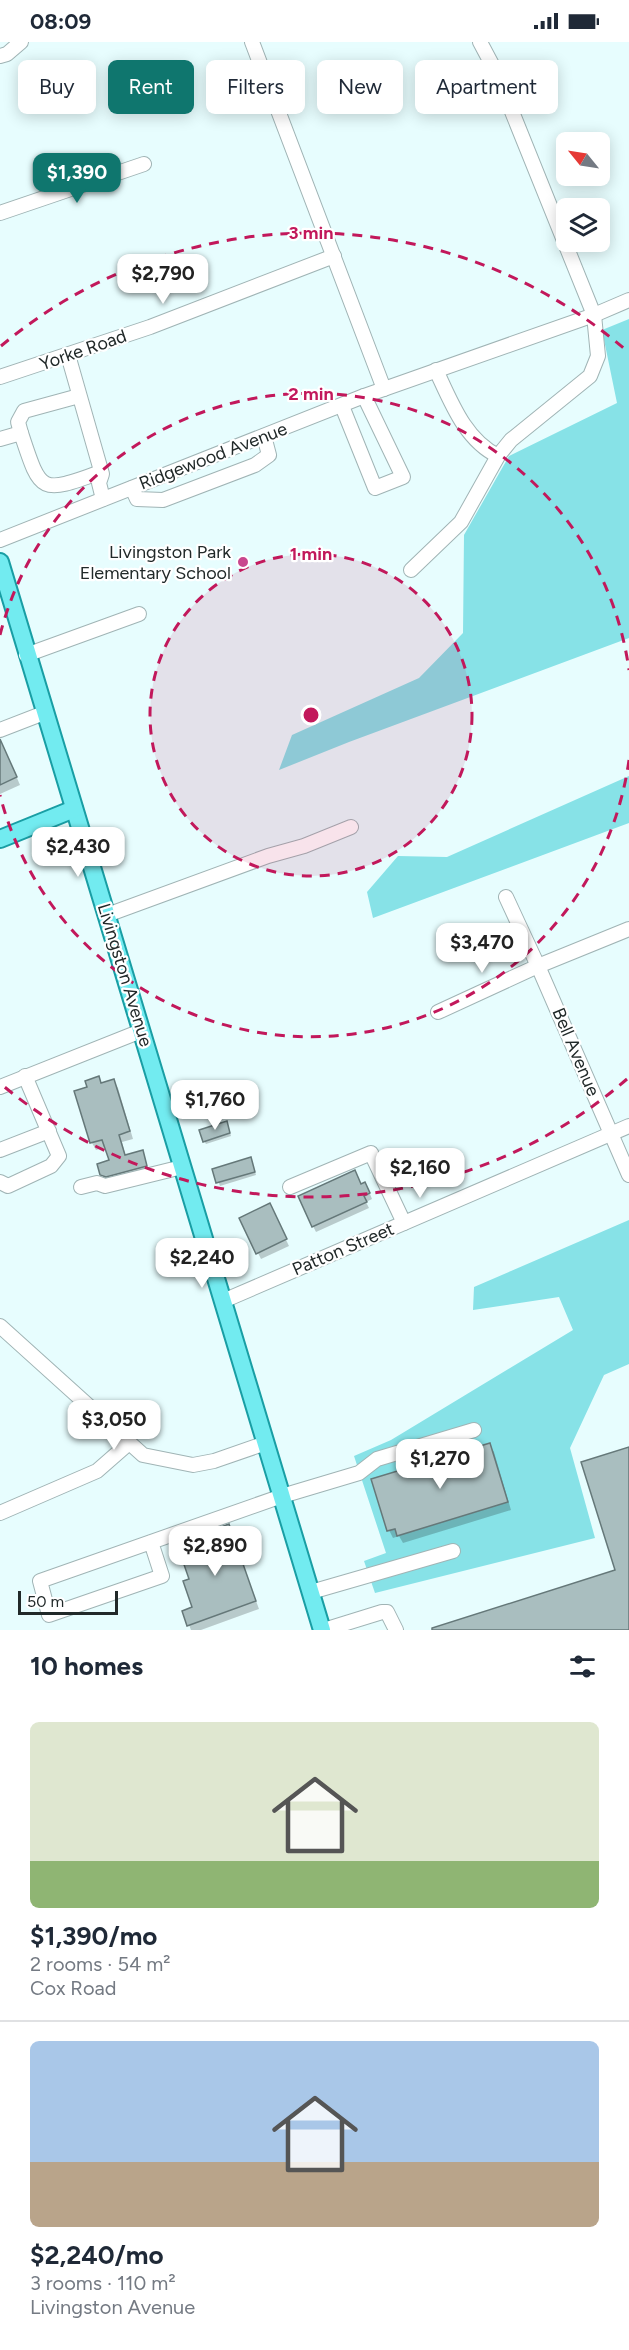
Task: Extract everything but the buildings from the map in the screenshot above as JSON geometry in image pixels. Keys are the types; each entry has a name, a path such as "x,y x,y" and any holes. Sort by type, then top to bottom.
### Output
{"main road":[{"name":"Livingston Avenue","path":"0,562 26,655 323,1630"},
{"path":"0,839 74,809"}],"street":[{"path":"0,56 7,54 21,42"},
{"path":"252,42 384,389"},
{"path":"411,570 461,522 498,456 511,440 590,376 598,356 594,315 496,72 480,42"},
{"path":"0,213 144,164"},
{"name":"Yorke Road","path":"0,377 150,327 334,256"},
{"name":"Ridgewood Avenue","path":"0,540 364,396 594,315 629,300"},
{"path":"68,355 101,473 109,481 109,497"},
{"path":"436,370 471,438 483,449 498,456"},
{"path":"79,396 24,411 18,422 21,433 34,474 44,484 54,487 101,473"},
{"path":"342,406 375,488 403,477 364,396"},
{"path":"0,440 21,433"},
{"path":"132,488 137,499 163,500 217,480 255,465 269,455 264,436"},
{"path":"26,655 139,614"},
{"path":"0,730 44,713"},
{"path":"107,915 268,856 304,846 351,827"},
{"name":"Bell Avenue","path":"506,897 629,1174"},
{"path":"438,1011 629,928"},
{"path":"0,1087 141,1031"},
{"path":"0,1182 8,1186 51,1166 58,1156 25,1076"},
{"name":"Patton Street","path":"224,1301 629,1126"},
{"path":"0,1150 49,1131"},
{"path":"290,1187 371,1153 404,1223"},
{"path":"81,1187 97,1183 105,1186 182,1167"},
{"path":"0,1326 143,1455 193,1465 214,1461 266,1443"},
{"path":"151,1542 162,1575 49,1615 40,1581 151,1542 282,1496 359,1473 377,1459 474,1430"},
{"path":"0,1513 97,1471 129,1443"},
{"path":"310,1592 453,1551"},
{"path":"323,1630 382,1612 387,1612 392,1618 396,1630"}],"shaded area":[{"path":"629,319 629,638 279,770 292,735 419,678 463,633 464,535 509,456 617,403 602,330"},
{"path":"629,776 629,823 373,918 367,892 398,856 447,857"},
{"path":"629,1220 629,1364 604,1375 570,1448 595,1538 375,1593 364,1561 386,1553 354,1456 391,1440 573,1330 559,1297 473,1310 474,1287"}],"place":[{"name":"Livingston Park Elementary School","path":"243,562"}]}
